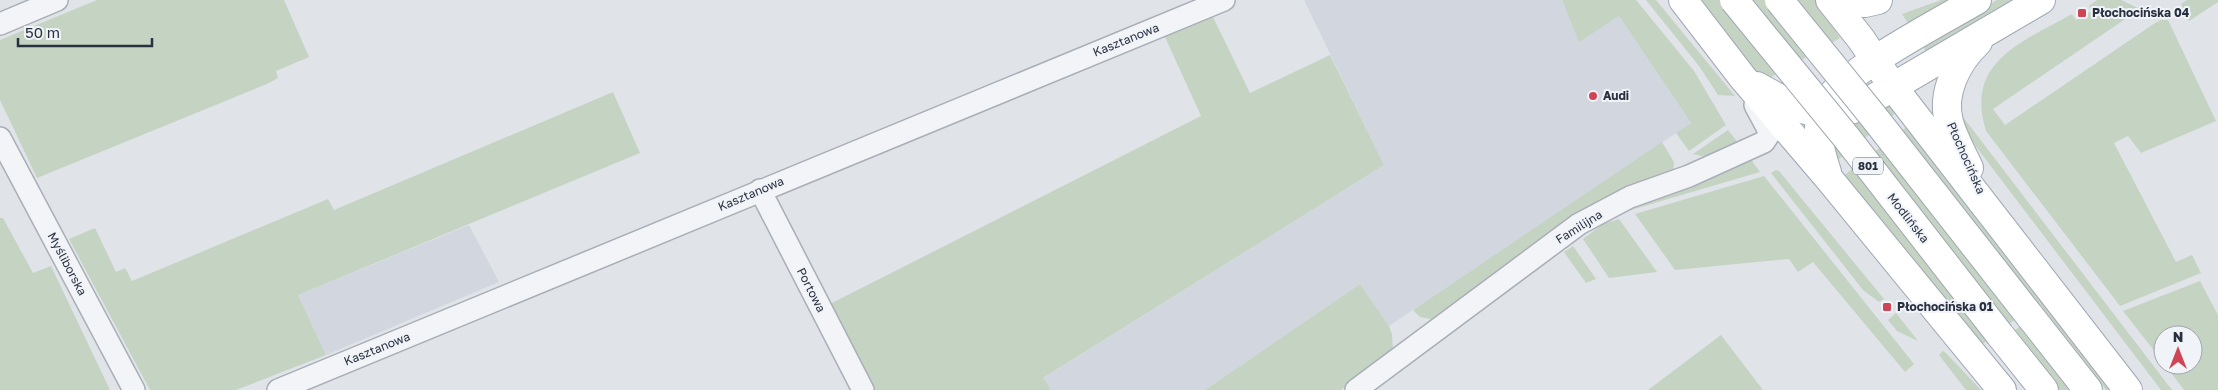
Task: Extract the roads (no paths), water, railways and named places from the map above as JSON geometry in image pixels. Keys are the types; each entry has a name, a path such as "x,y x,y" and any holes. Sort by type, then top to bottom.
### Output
{"main road":[{"path":"1683,0 1743,78 1830,180 2002,390"},
{"name":"Modlińska","path":"1734,0 1846,137 2044,390"},
{"name":"801","path":"1779,0 1873,116 2088,390"},
{"path":"1830,0 1876,60 1893,87 2128,390"},
{"path":"1841,0 1865,3 1878,0"},
{"path":"1830,180 1818,145 1821,115 1833,92 1876,60 1977,0"},
{"name":"Płochocińska","path":"1743,78 1794,105 1821,115 1836,114 1857,108 2041,0"},
{"name":"Płochocińska","path":"1990,212 1949,122 1947,98 1954,73 1969,51 1992,28"}],"street":[{"path":"0,24 57,0"},
{"name":"Kasztanowa","path":"278,390 1224,0"},
{"name":"Familijna","path":"1356,390 1579,224 1630,197 1689,176 1764,142 1770,133 1743,78"},
{"name":"Myśliborska","path":"0,138 134,390"},
{"name":"Portowa","path":"760,190 862,390"}],"place":[{"name":"Płochocińska 04","path":"2082,13"},
{"name":"Audi","path":"1593,96"},
{"name":"Płochocińska 01","path":"1887,307"}]}
